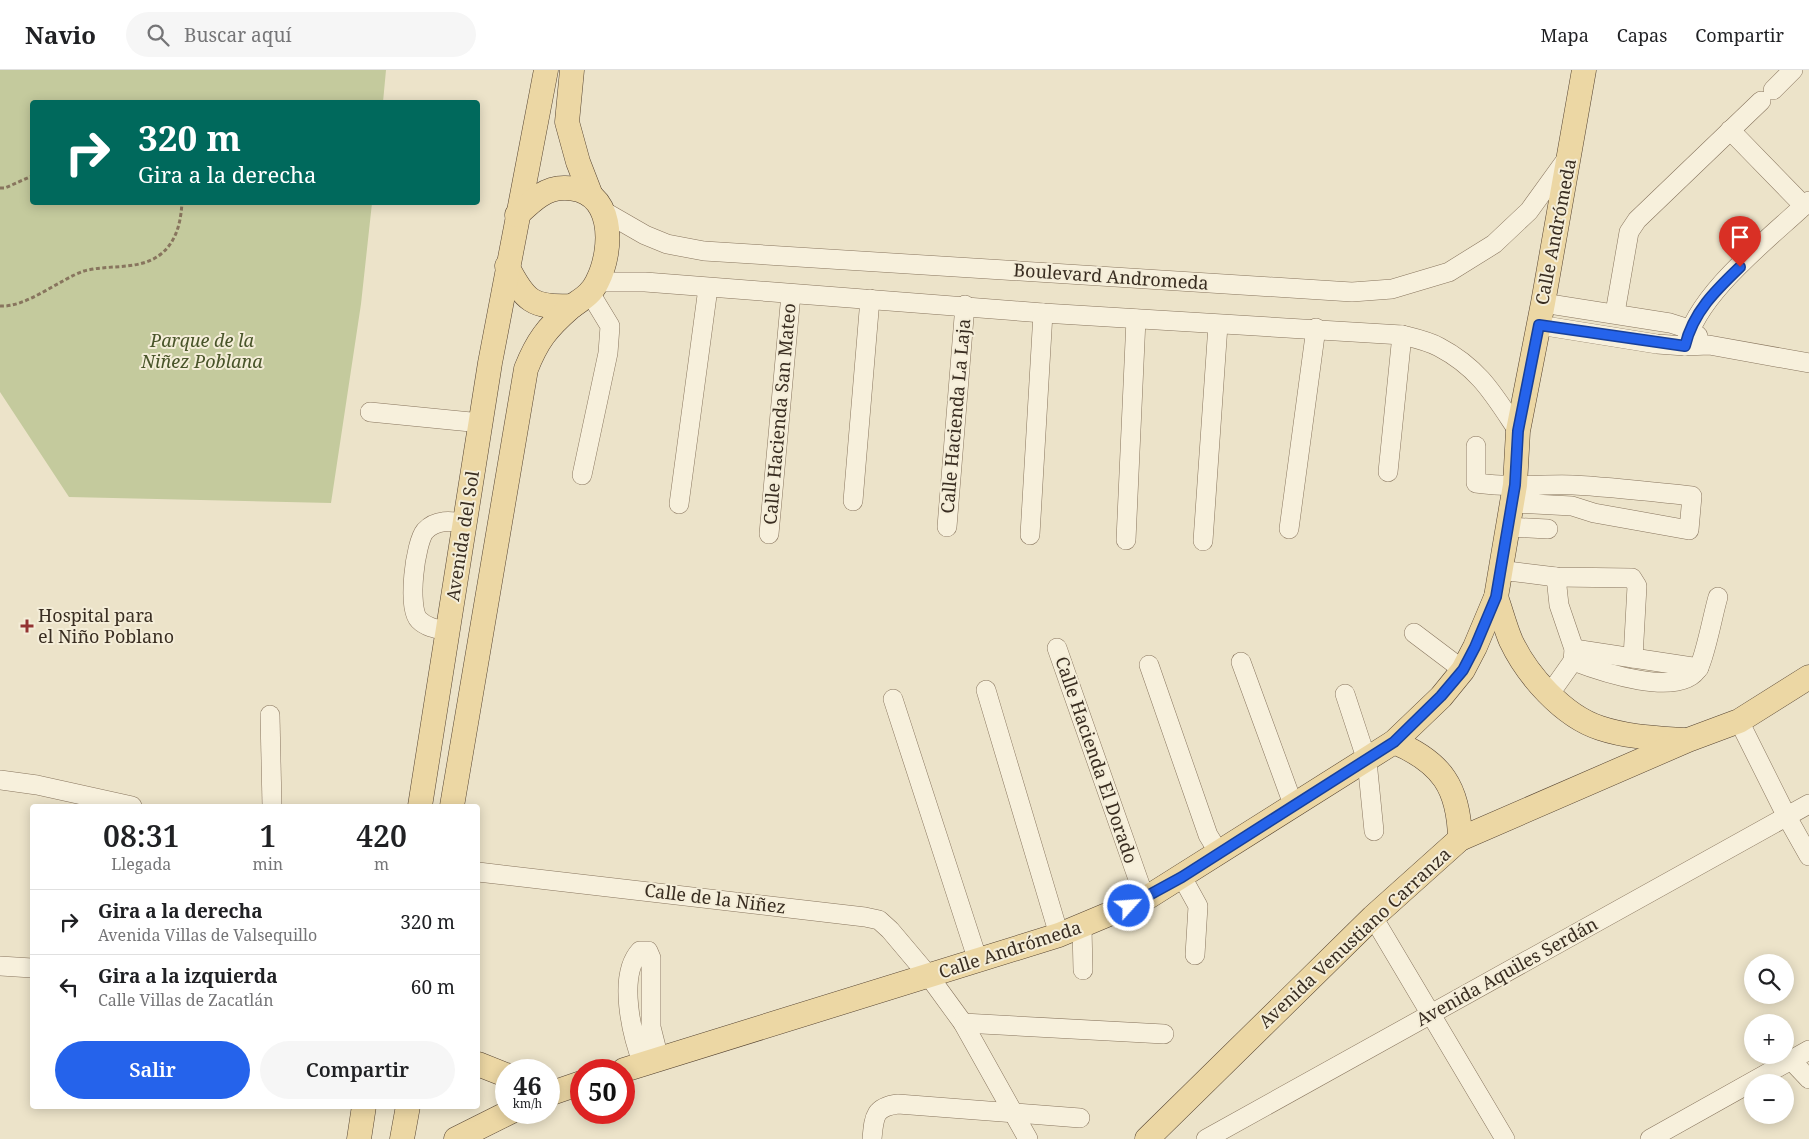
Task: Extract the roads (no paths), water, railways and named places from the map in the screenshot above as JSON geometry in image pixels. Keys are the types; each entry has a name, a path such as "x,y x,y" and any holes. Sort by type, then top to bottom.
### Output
{"main road":[{"path":"546,70 507,266 529,299 548,307 586,294 608,239 605,212 590,193 578,162 567,122 572,70"},
{"name":"Calle Andrómeda","path":"642,1064 1058,936 1082,928 1145,899 1367,761 1394,742 1441,696 1463,670 1496,597 1513,494 1518,431 1571,152 1584,70"},
{"path":"516,216 532,200 553,188 574,188 590,193"},
{"name":"Avenida del Sol","path":"420,804 507,266"},
{"name":"Avenida del Sol","path":"452,804 526,369 536,342 550,325 586,294"},
{"path":"1496,597 1511,641 1531,672 1549,695 1560,705 1598,727 1637,736 1688,740"},
{"name":"Avenida Venustiano Carranza","path":"1147,1139 1373,917 1460,839 1688,740 1739,721 1809,677"},
{"path":"1394,742 1418,752 1438,768 1452,789 1460,814 1460,839"},
{"path":"480,1065 495,1071"},
{"path":"360,1139 364,1109"},
{"path":"402,1139 407,1109"},
{"path":"456,1139 495,1120"}],"street":[{"path":"1615,313 1629,232 1636,220 1793,70"},
{"path":"1687,338 1715,291 1807,204 1730,130"},
{"name":"Boulevard Andromeda","path":"605,212 646,235 667,244 704,251 1342,291 1368,291 1392,289 1449,272 1494,244 1529,210 1571,152"},
{"path":"582,474 608,353 610,326 586,294 645,282 791,294 966,305 1043,313 1218,325 1316,328 1402,334 1438,346 1462,361 1485,382 1518,431"},
{"path":"679,504 708,288"},
{"name":"Calle Hacienda San Mateo","path":"769,534 791,294"},
{"path":"853,501 870,299"},
{"name":"Calle Hacienda La Laja","path":"947,527 966,305"},
{"path":"1030,535 1043,313"},
{"path":"1541,314 1615,313 1670,323 1687,338"},
{"path":"1541,314 1687,338 1709,345 1805,357"},
{"path":"1126,540 1136,319"},
{"path":"1203,541 1218,325"},
{"path":"1290,529 1316,328"},
{"path":"1388,472 1402,334"},
{"path":"370,412 481,423"},
{"path":"1476,446 1476,483 1501,487 1513,494 1572,506 1594,513 1689,530 1692,496 1576,486 1513,494"},
{"path":"1572,506 1576,486"},
{"path":"448,631 431,628 419,620 414,610 412,600 420,540 426,530 436,524 448,521 465,523"},
{"path":"1508,526 1548,529"},
{"path":"1500,570 1556,577 1632,578 1637,586 1633,658"},
{"path":"1549,695 1573,655 1559,605 1556,577"},
{"path":"1573,655 1617,676 1674,683 1686,680 1699,668 1718,596"},
{"path":"1414,633 1463,670"},
{"name":"Calle Hacienda El Dorado","path":"1057,648 1145,899"},
{"path":"1573,655 1633,658 1699,668"},
{"path":"1241,662 1294,807"},
{"path":"1149,665 1208,835 1219,853"},
{"path":"986,690 1058,936"},
{"path":"1345,694 1367,761 1374,831"},
{"path":"893,699 978,961"},
{"path":"270,715 272,804"},
{"path":"1739,721 1787,817 1809,856"},
{"path":"0,780 37,785 123,804"},
{"name":"Avenida Aquiles Serdán","path":"1206,1139 1809,804"},
{"name":"Calle de la Niñez","path":"480,872 879,920 890,930 928,975 963,1023 1028,1139"},
{"path":"1182,877 1198,906 1195,956"},
{"path":"1373,917 1505,1139"},
{"path":"1082,928 1083,970"},
{"path":"640,951 648,951 651,958 651,1027 642,1064 632,1033 628,1002 631,968 634,957 640,951"},
{"path":"0,966 30,968"},
{"path":"963,1023 1164,1034"},
{"path":"632,1033 651,1027"},
{"path":"1794,1058 1809,1050"},
{"path":"1650,1139 1783,1064"},
{"path":"1794,1064 1809,1079"},
{"path":"872,1139 874,1119 878,1111 898,1104 1080,1118"}],"place":[{"name":"Hospital para el Niño Poblano","path":"27,626"}],"park label":[{"name":"Parque de la Niñez Poblana","path":"202,351"}]}
